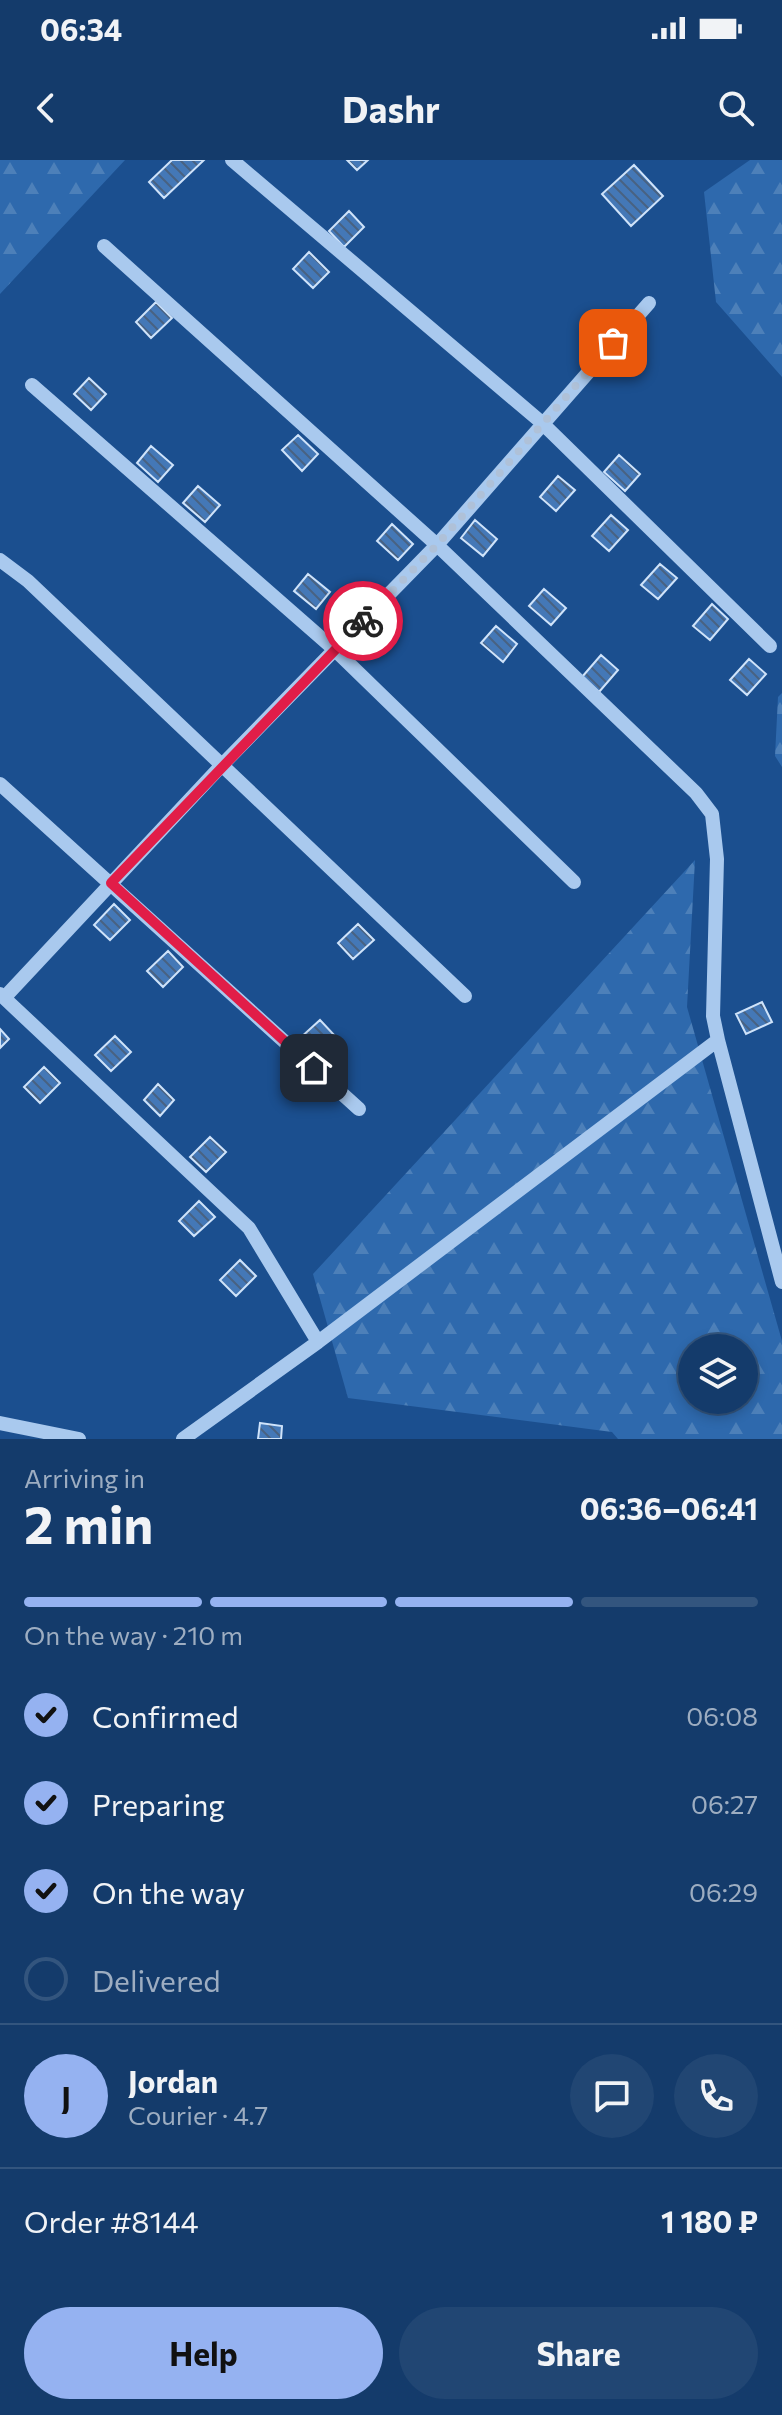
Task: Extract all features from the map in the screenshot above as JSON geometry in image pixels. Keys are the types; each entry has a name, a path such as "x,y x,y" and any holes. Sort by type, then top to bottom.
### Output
{"street":[{"path":"232,160 541,422 770,646"},
{"path":"104,246 437,545 696,793 712,814 717,859 713,1016 782,1282"},
{"path":"318,1342 249,1228 2,995 437,545 541,422 649,303"},
{"path":"32,385 335,650 574,882"},
{"path":"0,560 28,581 465,996"},
{"path":"0,784 359,1109"},
{"path":"183,1439 318,1342 718,1040"},
{"path":"0,1423 79,1439"}],"green space":[{"path":"0,160 125,160 0,294"},
{"path":"750,160 782,160 782,377 716,302 704,192"},
{"path":"782,693 782,767 775,756 778,697"},
{"path":"695,860 687,1007 782,1341 782,1439 618,1439 612,1432 348,1398 313,1274"}],"building":[{"path":"172,160 204,160 164,198 149,182"},
{"path":"347,160 368,160 357,170"},
{"path":"634,165 663,196 631,226 602,194"},
{"path":"349,211 364,227 344,247 329,231"},
{"path":"309,252 329,272 313,288 293,269"},
{"path":"156,302 172,318 151,338 136,322"},
{"path":"89,378 106,394 91,410 74,394"},
{"path":"298,435 318,454 302,471 282,450"},
{"path":"151,446 173,465 158,482 137,463"},
{"path":"619,455 640,474 625,491 604,472"},
{"path":"558,476 575,490 556,511 540,497"},
{"path":"198,486 220,505 205,522 183,503"},
{"path":"611,515 628,530 609,551 592,536"},
{"path":"475,520 497,539 483,556 461,538"},
{"path":"392,524 413,544 398,560 377,541"},
{"path":"660,564 677,578 658,599 641,585"},
{"path":"308,574 330,592 316,609 294,591"},
{"path":"544,589 566,608 551,625 529,606"},
{"path":"712,604 728,619 710,640 693,626"},
{"path":"496,626 517,644 503,662 481,643"},
{"path":"601,655 618,670 599,692 582,677"},
{"path":"749,659 766,674 747,695 730,680"},
{"path":"114,904 130,920 110,940 94,925"},
{"path":"358,924 374,940 353,959 338,943"},
{"path":"168,951 183,967 163,987 147,971"},
{"path":"762,1002 772,1022 746,1034 736,1014"},
{"path":"320,1020 335,1036 315,1055 299,1039"},
{"path":"0,1029 9,1039 0,1048"},
{"path":"115,1036 131,1052 111,1071 95,1055"},
{"path":"44,1067 60,1083 40,1103 24,1087"},
{"path":"158,1084 174,1100 160,1116 144,1100"},
{"path":"210,1137 226,1152 206,1172 190,1157"},
{"path":"199,1201 215,1217 194,1236 179,1221"},
{"path":"240,1260 256,1276 236,1296 220,1280"},
{"path":"260,1423 282,1426 281,1439 258,1439"}],"way so far":[{"path":"363,621 437,545 613,343"}],"route":[{"path":"314,1068 111,883 363,621"}]}
